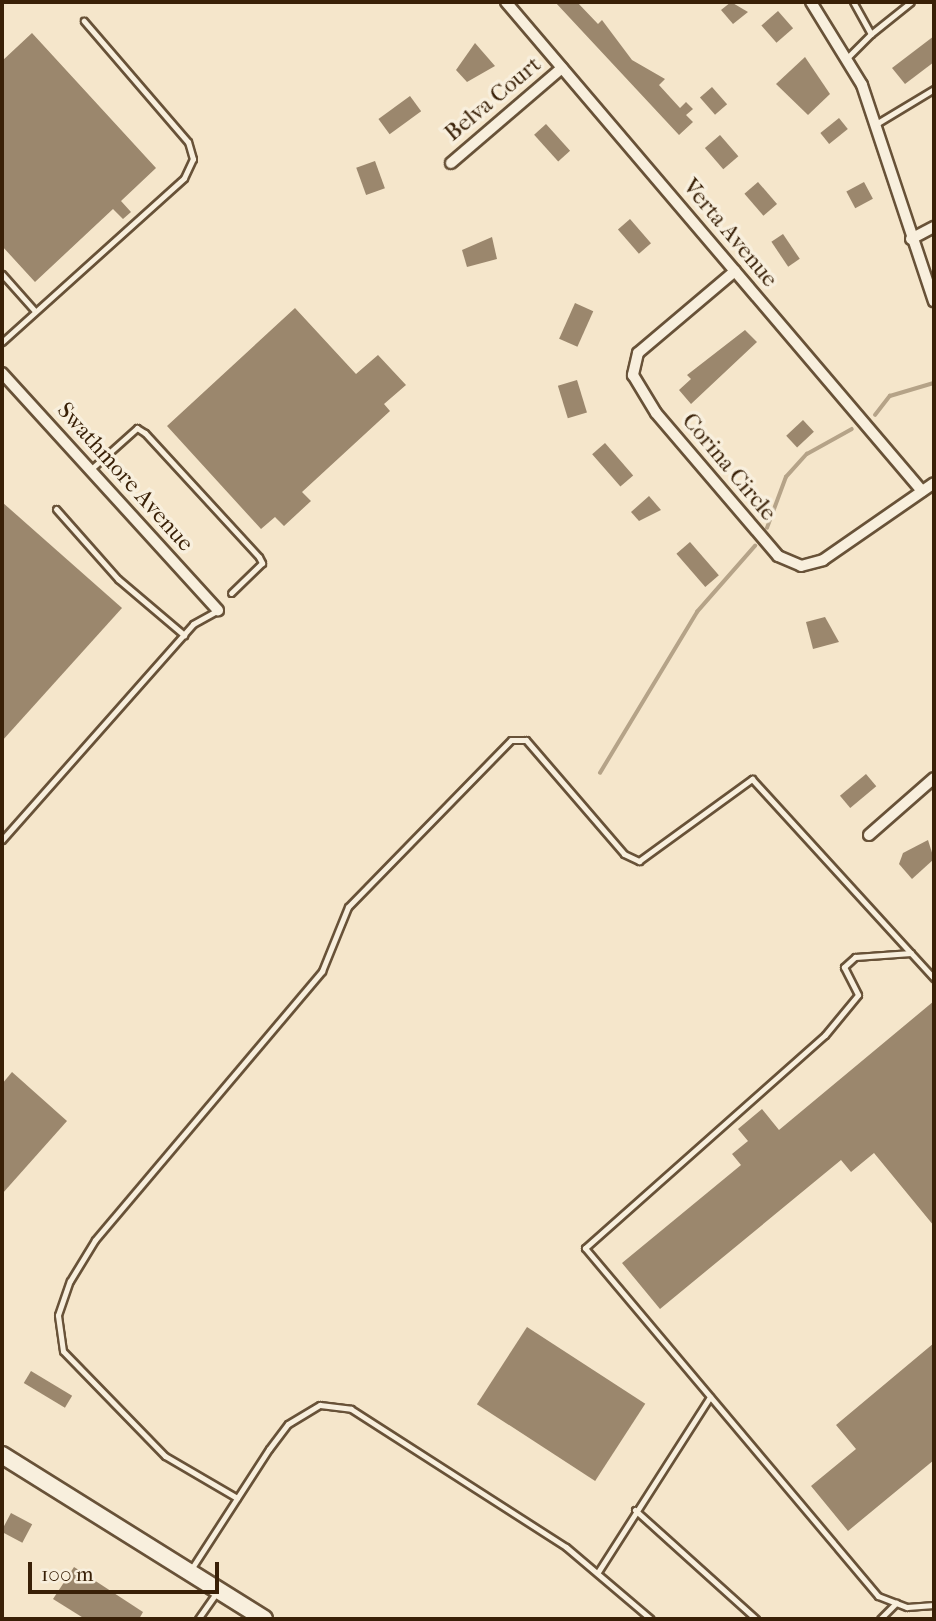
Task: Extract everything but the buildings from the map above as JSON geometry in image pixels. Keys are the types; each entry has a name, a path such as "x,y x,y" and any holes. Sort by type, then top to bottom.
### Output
{"main road":[{"path":"2,1455 264,1619"}],"street":[{"name":"Verta Avenue","path":"506,2 922,491"},
{"path":"811,2 849,56 876,124 911,239 934,301"},
{"name":"Belva Court","path":"451,163 562,68"},
{"path":"911,239 934,226"},
{"name":"Corina Circle","path":"734,271 638,353 633,375 656,413 770,547 791,564 813,565 934,483"},
{"name":"Swathmore Avenue","path":"2,373 218,610"},
{"path":"869,835 934,778"}],"lane":[{"path":"852,2 871,34"},
{"path":"849,56 871,34 911,2"},
{"path":"2,342 184,178 194,159 188,142 84,21"},
{"path":"876,124 934,89"},
{"path":"2,274 35,311"},
{"path":"90,470 137,428 145,433 260,557 262,563 231,593"},
{"path":"56,509 118,579 184,635"},
{"path":"2,841 184,635 218,610"},
{"path":"237,1498 165,1456 63,1351 58,1315 70,1281 95,1240 322,971 348,907 511,740 526,740 624,854 639,861 752,779 934,978"},
{"path":"911,953 855,957 844,967 858,995 825,1035 584,1248 877,1596 896,1603 934,1605"},
{"path":"598,1572 710,1396"},
{"path":"190,1571 288,1424 320,1405 351,1409 598,1572 651,1619"},
{"path":"635,1510 755,1619"},
{"path":"198,1619 218,1589"},
{"path":"880,1619 896,1603"}],"waterway":[{"path":"875,415 890,396 934,383"},
{"path":"767,528 786,477 807,454 852,429"},
{"path":"600,773 697,612 755,546"}]}
